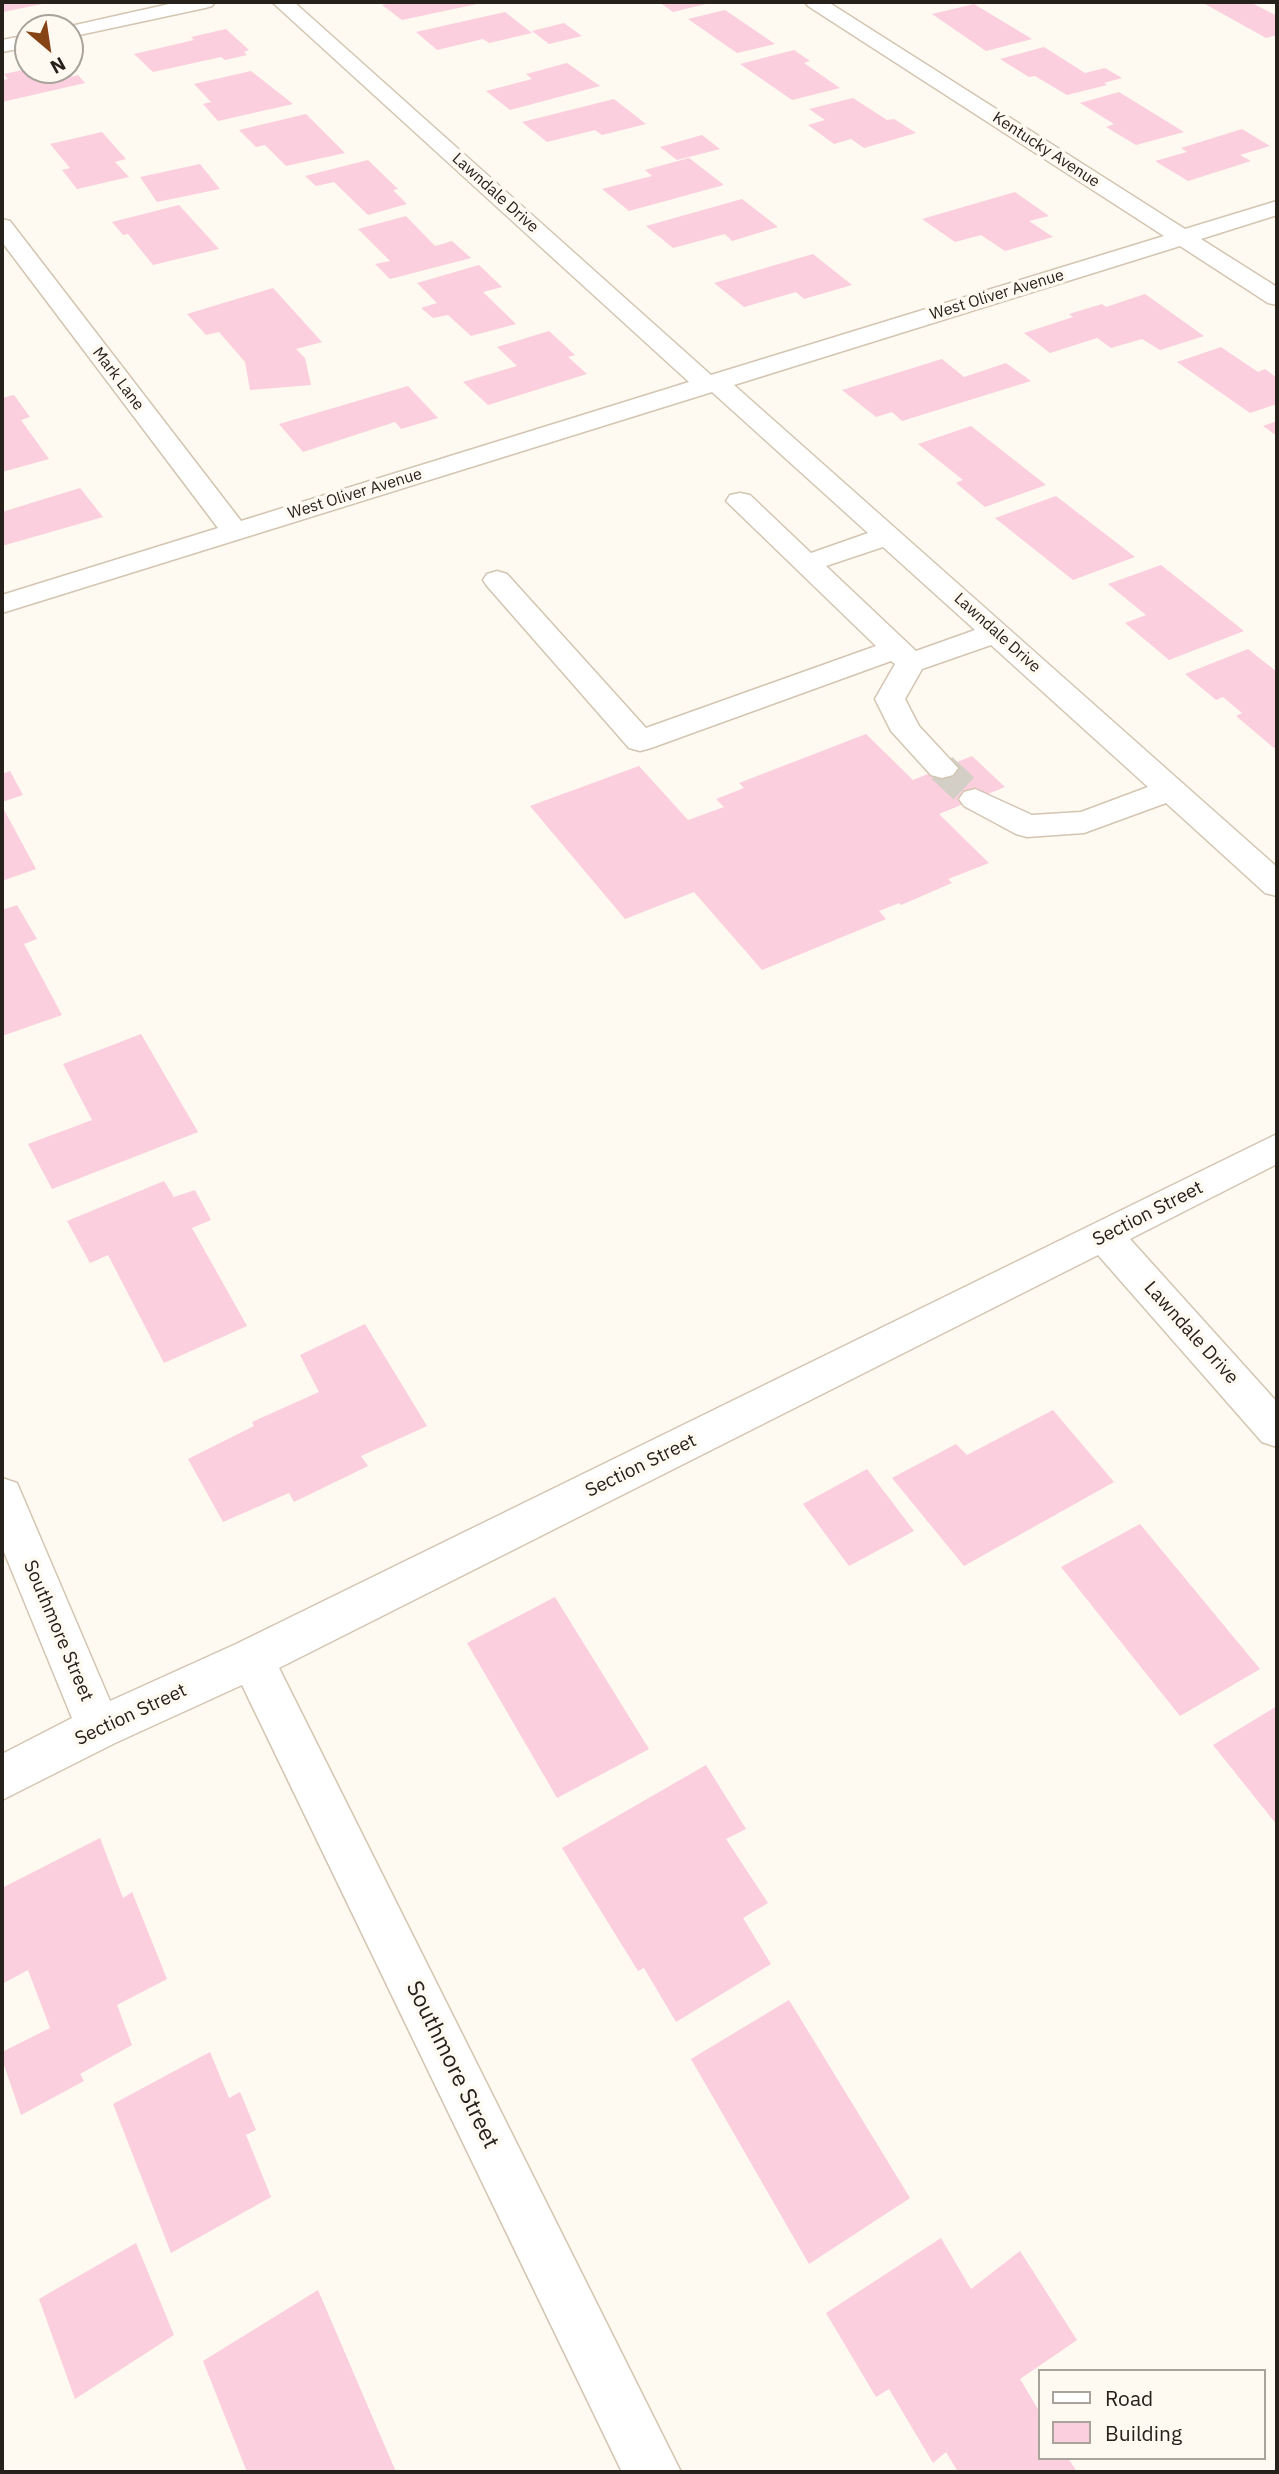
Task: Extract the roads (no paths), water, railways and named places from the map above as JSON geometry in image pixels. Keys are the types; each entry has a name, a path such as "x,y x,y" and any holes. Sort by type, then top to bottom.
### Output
{"street":[{"path":"84,28 205,2"},
{"name":"Lawndale Drive","path":"282,2 712,384 888,536 1277,884"},
{"name":"Kentucky Avenue","path":"815,2 1277,298"},
{"name":"West Oliver Avenue","path":"2,604 1277,208"},
{"name":"Mark Lane","path":"2,226 235,532"},
{"path":"740,502 904,656"},
{"path":"805,564 888,536"},
{"path":"497,580 640,741 904,656 996,633"},
{"path":"904,656 890,699 906,731 942,768"},
{"path":"975,799 1027,826 1084,822 1172,790"},
{"name":"Section Street","path":"2,1778 99,1728 252,1659 1277,1148"},
{"name":"Lawndale Drive","path":"1104,1236 1277,1430"},
{"name":"Southmore Street","path":"2,1496 99,1728"},
{"name":"Southmore Street","path":"252,1659 652,2472"}],"tunnel":[{"path":"942,768 975,799"}]}
